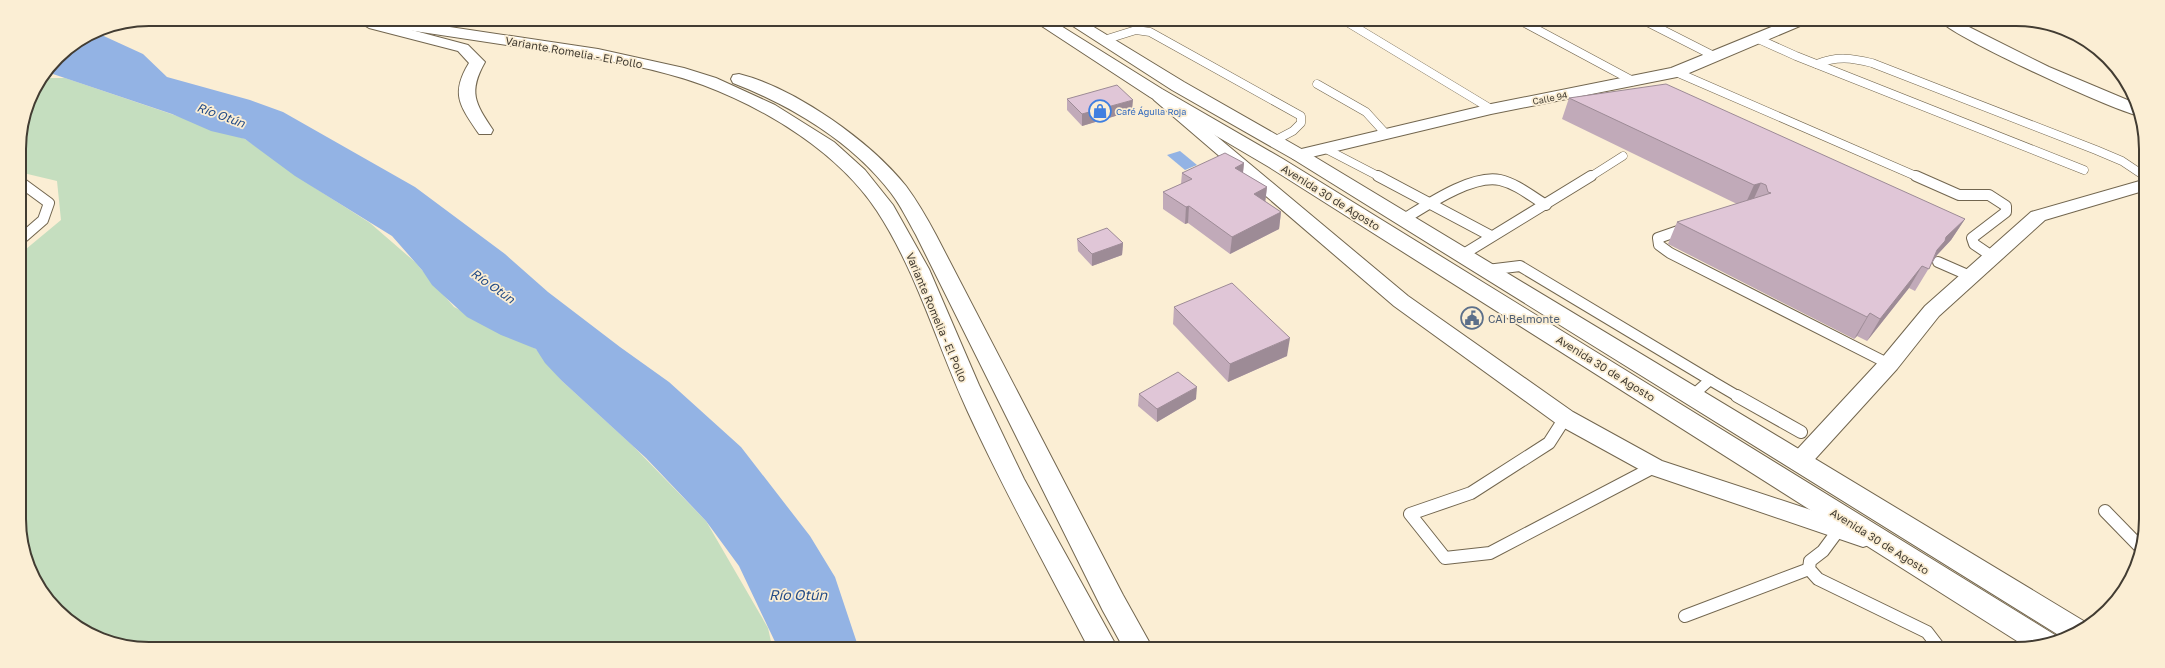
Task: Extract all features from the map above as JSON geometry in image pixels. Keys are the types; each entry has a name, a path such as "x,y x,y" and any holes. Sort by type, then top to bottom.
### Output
{"main road":[{"name":"Variante Romelia - El Pollo","path":"414,26 598,54 678,72 716,85 769,110 828,146 858,174 890,216 919,269 967,385 1012,480 1100,642"},
{"name":"Variante Romelia - El Pollo","path":"473,26 621,48 714,71 753,85 803,111 829,128 874,163 898,189 926,235 1112,603 1135,642"},
{"name":"Avenida 30 de Agosto","path":"1050,26 1156,93 1276,163 2038,640"},
{"name":"Avenida 30 de Agosto","path":"1081,26 1178,86 1299,155 2071,628"},
{"name":"Calle 94","path":"1299,155 1491,109 1676,72 1786,26"}],"street":[{"path":"378,26 463,48 472,55 477,62 467,78 466,102 485,130"},
{"path":"1956,26 2041,71 2131,108"},
{"path":"1156,93 1401,301 1565,418 1654,467 1840,528 1893,549"},
{"path":"1799,462 1889,364 1932,311 2038,216 2139,186"}],"lane":[{"path":"1354,26 1491,109"},
{"path":"1530,26 1633,81"},
{"path":"1655,26 1714,56"},
{"path":"1104,40 1136,30 1150,32 1282,104 1300,116 1301,123 1297,127 1274,141"},
{"path":"1756,38 1817,64 2084,170"},
{"path":"1817,64 1832,57 1846,56 1872,62 2096,150 2122,161 2139,172"},
{"path":"1676,72 1959,195 1969,196 1979,193 2000,200 2006,206 2006,212 1972,238 1974,244 1993,257"},
{"path":"1317,84 1366,112 1386,134"},
{"path":"1326,149 1429,205 1492,236"},
{"path":"1462,255 1546,205 1623,156"},
{"path":"1404,219 1480,180 1494,179 1509,184 1546,205"},
{"path":"26,186 49,203 43,220 26,235"},
{"path":"1691,227 1658,238 1659,245 1670,253 1889,364"},
{"path":"1938,262 1970,276"},
{"path":"1487,270 1520,266 1710,380 1801,432"},
{"path":"1692,396 1710,380"},
{"path":"1565,418 1549,443 1471,493 1410,514 1445,558 1490,553 1654,467"},
{"path":"2105,511 2136,543"},
{"path":"1840,528 1823,551 1810,561 1809,569 1818,579 1927,632 1935,642"},
{"path":"1685,616 1809,569"}],"green space":[{"path":"49,78 65,78 245,139 315,188 370,223 415,262 454,307 536,349 562,381 633,446 706,521 768,628 771,642 149,642 117,638 102,633 81,621 57,600 47,587 33,558 28,543 26,527 26,249 61,220 57,181 26,174 26,141 30,117 35,102"}],"water":[{"name":"Río Otún","path":"102,35 143,54 167,77 250,100 283,112 415,187 505,254 548,292 669,382 741,447 810,536 835,577 857,642 775,642 739,566 706,521 646,458 562,381 545,363 536,349 501,335 467,317 432,285 422,270 392,236 295,176 245,139 211,131 172,114 51,73 62,62 81,47"},
{"path":"1180,151 1197,165 1185,170 1167,155"}],"building":[{"path":"1666,84 1965,219 1946,237 1945,241 1937,250 1929,269 1922,266 1880,319 1870,313 1867,317 1677,222 1771,193 1768,192 1766,185 1761,183 1754,185 1569,98"},
{"path":"1117,85 1133,100 1082,114 1067,99"},
{"path":"1225,153 1244,163 1235,168 1267,187 1254,194 1281,212 1232,237 1189,206 1186,207 1163,192 1192,179 1182,173"},
{"path":"1107,228 1123,243 1092,254 1077,239"},
{"path":"1232,283 1290,338 1230,364 1174,307"},
{"path":"1178,372 1197,387 1157,409 1139,394"}],"place":[{"name":"Café Águila Roja","path":"1100,111"},
{"name":"CAI Belmonte","path":"1472,318"}]}
